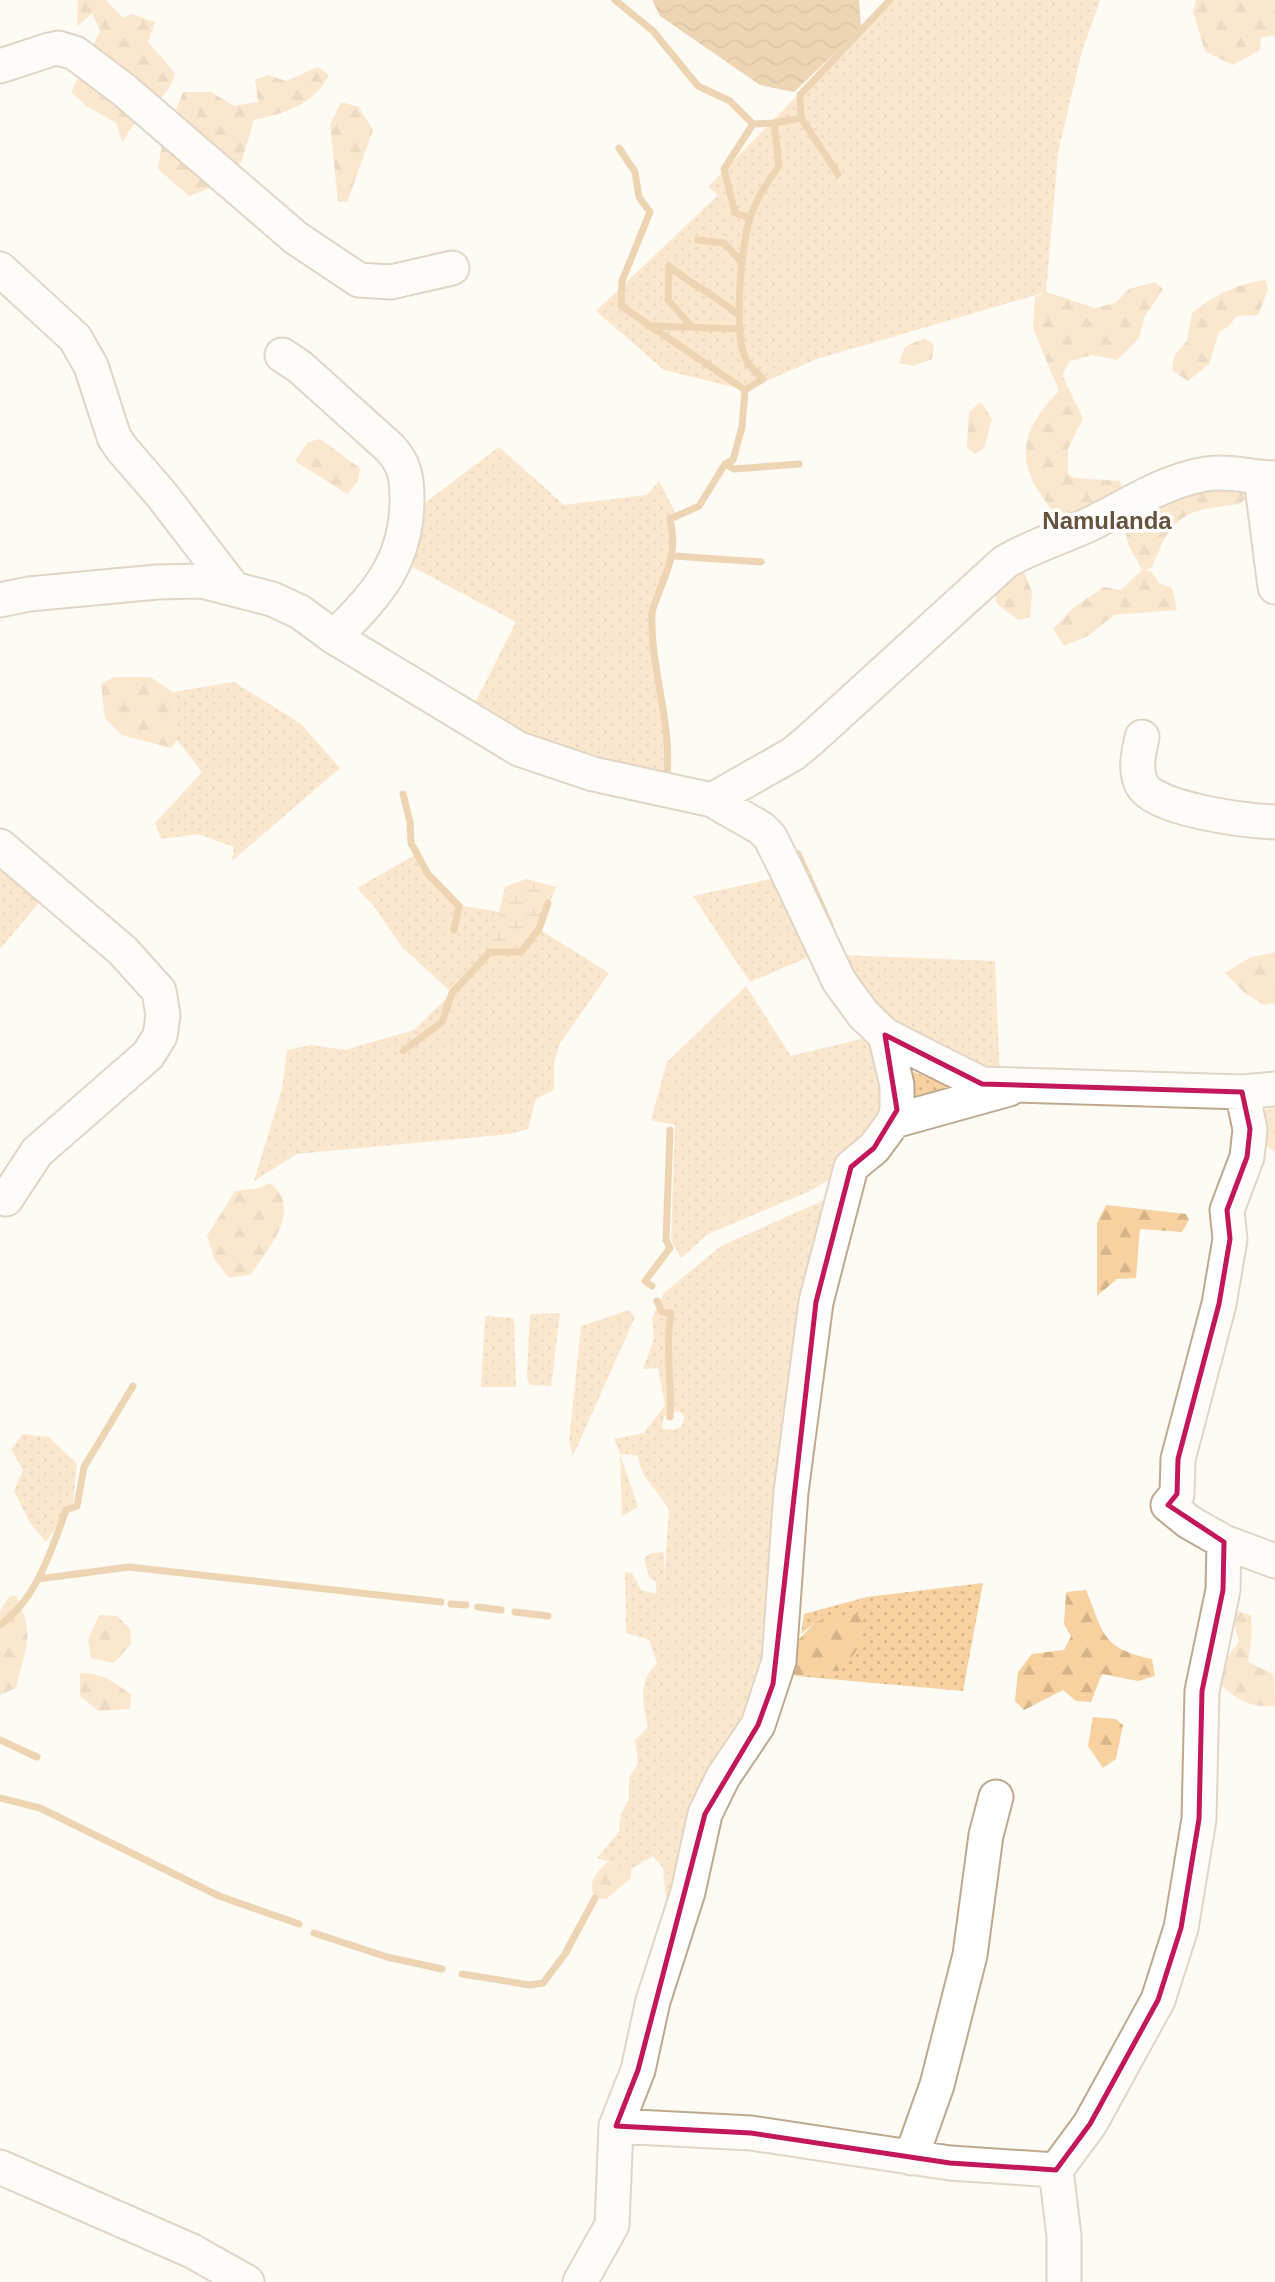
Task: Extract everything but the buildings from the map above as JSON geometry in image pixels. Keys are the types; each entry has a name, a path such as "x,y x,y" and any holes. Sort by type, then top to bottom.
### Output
{"street":[{"path":"0,66 58,48 75,53 124,90 296,238 359,279 391,282 452,268"},
{"path":"0,269 75,338 91,366 114,437 121,449 162,494 234,589"},
{"path":"282,355 300,367 390,448 400,458 405,470 407,523 401,548 365,607 334,637"},
{"path":"712,800 793,754 811,740 1005,562 1029,548 1086,526 1155,490 1208,473 1268,478 1275,587"},
{"path":"0,600 29,594 157,582 202,581 272,599 300,612 334,637 519,749 593,774 712,800 750,820 770,837 830,966 863,1014 885,1035 982,1084 1242,1092 1275,1089"},
{"path":"1142,737 1138,774 1143,788 1157,799 1234,818 1275,822"},
{"path":"0,846 123,951 159,991 163,1014 160,1036 148,1055 37,1152 6,1199"},
{"path":"592,2281 612,2225 616,2126 638,2070 645,2029 688,1892 705,1814 723,1777 758,1725 779,1661 790,1492 816,1302 851,1167 874,1148 894,1121 897,1085 885,1035"},
{"path":"894,1121 1015,1087"},
{"path":"1242,1092 1250,1129 1247,1157 1227,1210 1230,1239 1219,1304 1178,1459 1177,1494 1167,1505 1197,1528 1224,1542 1275,1561"},
{"path":"1064,2282 1064,2236 1056,2170 1090,2124 1158,2000 1181,1928 1199,1819 1202,1691 1223,1590 1224,1542"},
{"path":"911,2158 937,2085 971,1955 986,1835 996,1797"},
{"path":"616,2126 751,2133 911,2158 1056,2170"},
{"path":"0,2167 181,2245 247,2282"}],"highlighted area":[{"path":"885,1035 982,1084 1242,1092 1250,1129 1247,1157 1227,1210 1230,1239 1219,1304 1178,1459 1177,1494 1168,1505 1224,1542 1223,1590 1202,1691 1199,1819 1190,1877 1181,1928 1158,2000 1090,2124 1056,2170 950,2163 751,2133 616,2126 638,2070 705,1814 758,1725 773,1684 816,1302 851,1167 874,1148 897,1110"}],"green space":[{"path":"78,0 106,0 123,18 131,14 155,22 148,42 175,73 166,92 135,123 123,143 116,123 85,105 71,92 100,31 92,13 77,27"},
{"path":"890,0 1100,0 1081,55 1058,153 1046,292 817,359 745,390 664,370 596,311 718,195 708,187"},
{"path":"1196,0 1275,0 1275,35 1261,38 1260,50 1233,65 1205,51 1193,12"},
{"path":"318,67 329,75 323,85 307,100 287,111 254,120 242,160 231,180 189,196 158,169 161,150 183,92 211,92 234,106 258,102 255,80 268,75 286,81"},
{"path":"341,102 359,107 373,130 347,202 338,201 330,125"},
{"path":"1266,280 1268,290 1258,315 1237,316 1228,327 1219,332 1209,364 1188,381 1172,370 1174,356 1187,341 1192,313 1227,291"},
{"path":"1155,282 1163,289 1145,316 1139,338 1117,360 1092,355 1070,361 1062,375 1083,418 1068,449 1068,474 1074,478 1120,481 1125,496 1069,529 1040,494 1026,462 1026,445 1031,428 1059,391 1033,328 1035,297 1046,292 1095,308 1115,303 1129,289"},
{"path":"924,338 934,345 932,359 913,366 899,363 905,347"},
{"path":"981,402 992,419 984,448 975,454 967,447 969,412"},
{"path":"320,439 360,468 358,481 347,494 295,461 308,442"},
{"path":"499,447 564,505 647,495 659,481 677,516 670,519 675,539 674,556 652,610 657,681 669,753 666,787 525,741 474,705 516,622 390,555 422,505"},
{"path":"1231,478 1249,495 1240,504 1205,509 1182,518 1166,536 1152,568 1144,570 1152,572 1159,583 1172,588 1177,610 1114,615 1088,636 1064,646 1053,629 1073,608 1104,587 1121,590 1142,570 1129,546 1124,527 1161,501"},
{"path":"1024,572 1032,592 1030,617 1018,620 996,603 995,583 1006,575"},
{"path":"114,677 150,677 173,692 177,740 171,748 122,735 105,718 101,684"},
{"path":"234,682 300,723 340,768 232,861 234,847 199,834 161,839 155,823 202,772 177,740 173,692"},
{"path":"0,841 52,887 0,949"},
{"path":"417,854 428,874 459,905 500,912 490,952 521,952 539,929 609,973 559,1045 554,1064 554,1090 536,1099 528,1129 510,1134 297,1154 254,1181 282,1089 287,1050 311,1045 345,1050 414,1030 452,993 402,947 374,906 357,888"},
{"path":"780,877 818,953 750,982 693,896"},
{"path":"526,879 556,887 539,929 521,952 490,952 505,887"},
{"path":"1275,952 1275,1003 1264,1005 1245,993 1225,973 1251,957"},
{"path":"839,955 995,961 1000,1077 921,1040 874,1010"},
{"path":"746,986 791,1056 869,1037 887,1079 885,1119 837,1175 808,1192 708,1234 681,1258 671,1240 675,1125 651,1120 667,1062"},
{"path":"901,1067 971,1094 904,1107"},
{"path":"1275,1108 1275,1152 1259,1141 1256,1127 1264,1110"},
{"path":"270,1183 280,1193 284,1205 280,1229 251,1274 229,1278 215,1260 207,1236 235,1191 259,1188"},
{"path":"829,1198 791,1605 667,1911 663,1868 653,1856 631,1869 597,1858 619,1832 621,1814 629,1799 629,1778 638,1763 635,1740 648,1727 643,1701 644,1686 646,1678 657,1663 649,1640 626,1633 625,1572 632,1573 641,1590 656,1594 656,1582 649,1577 644,1558 651,1553 664,1552 664,1581 669,1509 643,1474 637,1455 620,1454 614,1439 644,1433 665,1405 658,1368 643,1369 654,1339 652,1319 664,1293 721,1246","holes":["679,1411 685,1417 681,1427 673,1430 662,1429 664,1416"]},
{"path":"1106,1205 1186,1214 1189,1220 1182,1232 1140,1229 1136,1278 1117,1279 1097,1296 1097,1223"},
{"path":"629,1310 635,1317 573,1456 569,1442 581,1326"},
{"path":"560,1313 551,1386 530,1385 527,1377 530,1314"},
{"path":"485,1316 514,1318 516,1387 481,1387"},
{"path":"23,1434 49,1437 77,1464 73,1503 46,1542 30,1523 14,1491 23,1470 11,1449"},
{"path":"620,1454 638,1507 622,1516"},
{"path":"983,1583 963,1691 796,1676 838,1671 815,1622 801,1634 804,1614 867,1597"},
{"path":"1086,1590 1107,1637 1123,1650 1152,1659 1155,1676 1138,1681 1102,1674 1091,1702 1076,1701 1063,1690 1024,1710 1015,1701 1018,1672 1032,1654 1064,1650 1071,1636 1064,1624 1066,1592"},
{"path":"10,1596 16,1596 22,1610 27,1642 16,1688 0,1695 0,1611"},
{"path":"1230,1609 1251,1615 1252,1633 1248,1662 1273,1674 1275,1706 1246,1702 1222,1685 1225,1661 1239,1641"},
{"path":"861,1613 863,1631 860,1645 838,1671 796,1676 779,1661 815,1622"},
{"path":"99,1615 117,1616 130,1629 131,1644 114,1663 91,1658 88,1640"},
{"path":"80,1673 108,1679 119,1686 131,1695 130,1709 99,1711 80,1696"},
{"path":"1093,1717 1116,1719 1123,1725 1116,1759 1103,1768 1088,1746"},
{"path":"607,1862 631,1869 631,1878 606,1899 595,1898 592,1882"}],"water":[{"path":"652,0 859,0 861,28 794,92 760,85 660,16"}],"waterway":[{"path":"615,0 653,31 698,86 730,101 753,124 774,123 779,166 752,211 741,270 739,314 743,351 748,363 763,379 745,390 742,427 733,460 725,464 699,506 670,519 673,539 671,556 652,613 654,654 668,755 667,775"},
{"path":"774,123 801,118 800,95 890,0"},
{"path":"801,118 838,174"},
{"path":"750,218 735,213 724,169 753,124"},
{"path":"619,148 635,172 639,197 650,212 622,281 621,306 745,390"},
{"path":"698,240 724,243 742,262"},
{"path":"669,266 739,316"},
{"path":"669,266 668,300 692,327"},
{"path":"648,326 741,329"},
{"path":"725,464 734,469 799,464"},
{"path":"674,556 761,562"},
{"path":"403,794 410,822 411,843 428,874 459,906 454,930"},
{"path":"798,854 830,925"},
{"path":"403,1051 442,1022 452,993 490,952 521,952 539,929 548,903"},
{"path":"652,1286 645,1281 670,1248 666,1240 670,1130"},
{"path":"657,1301 662,1312 671,1313 670,1417"},
{"path":"0,1625 24,1602 33,1588 66,1510 77,1506 84,1467 133,1386"},
{"path":"38,1579 129,1567 441,1602"},
{"path":"451,1604 466,1605"},
{"path":"478,1607 501,1610"},
{"path":"515,1612 548,1616"},
{"path":"0,1740 37,1757"},
{"path":"0,1798 40,1808 219,1896 299,1924"},
{"path":"462,1974 530,1985 543,1983 565,1954 595,1898"},
{"path":"314,1933 387,1957 442,1969"}],"district":[{"name":"Namulanda","path":"1107,521"}]}
